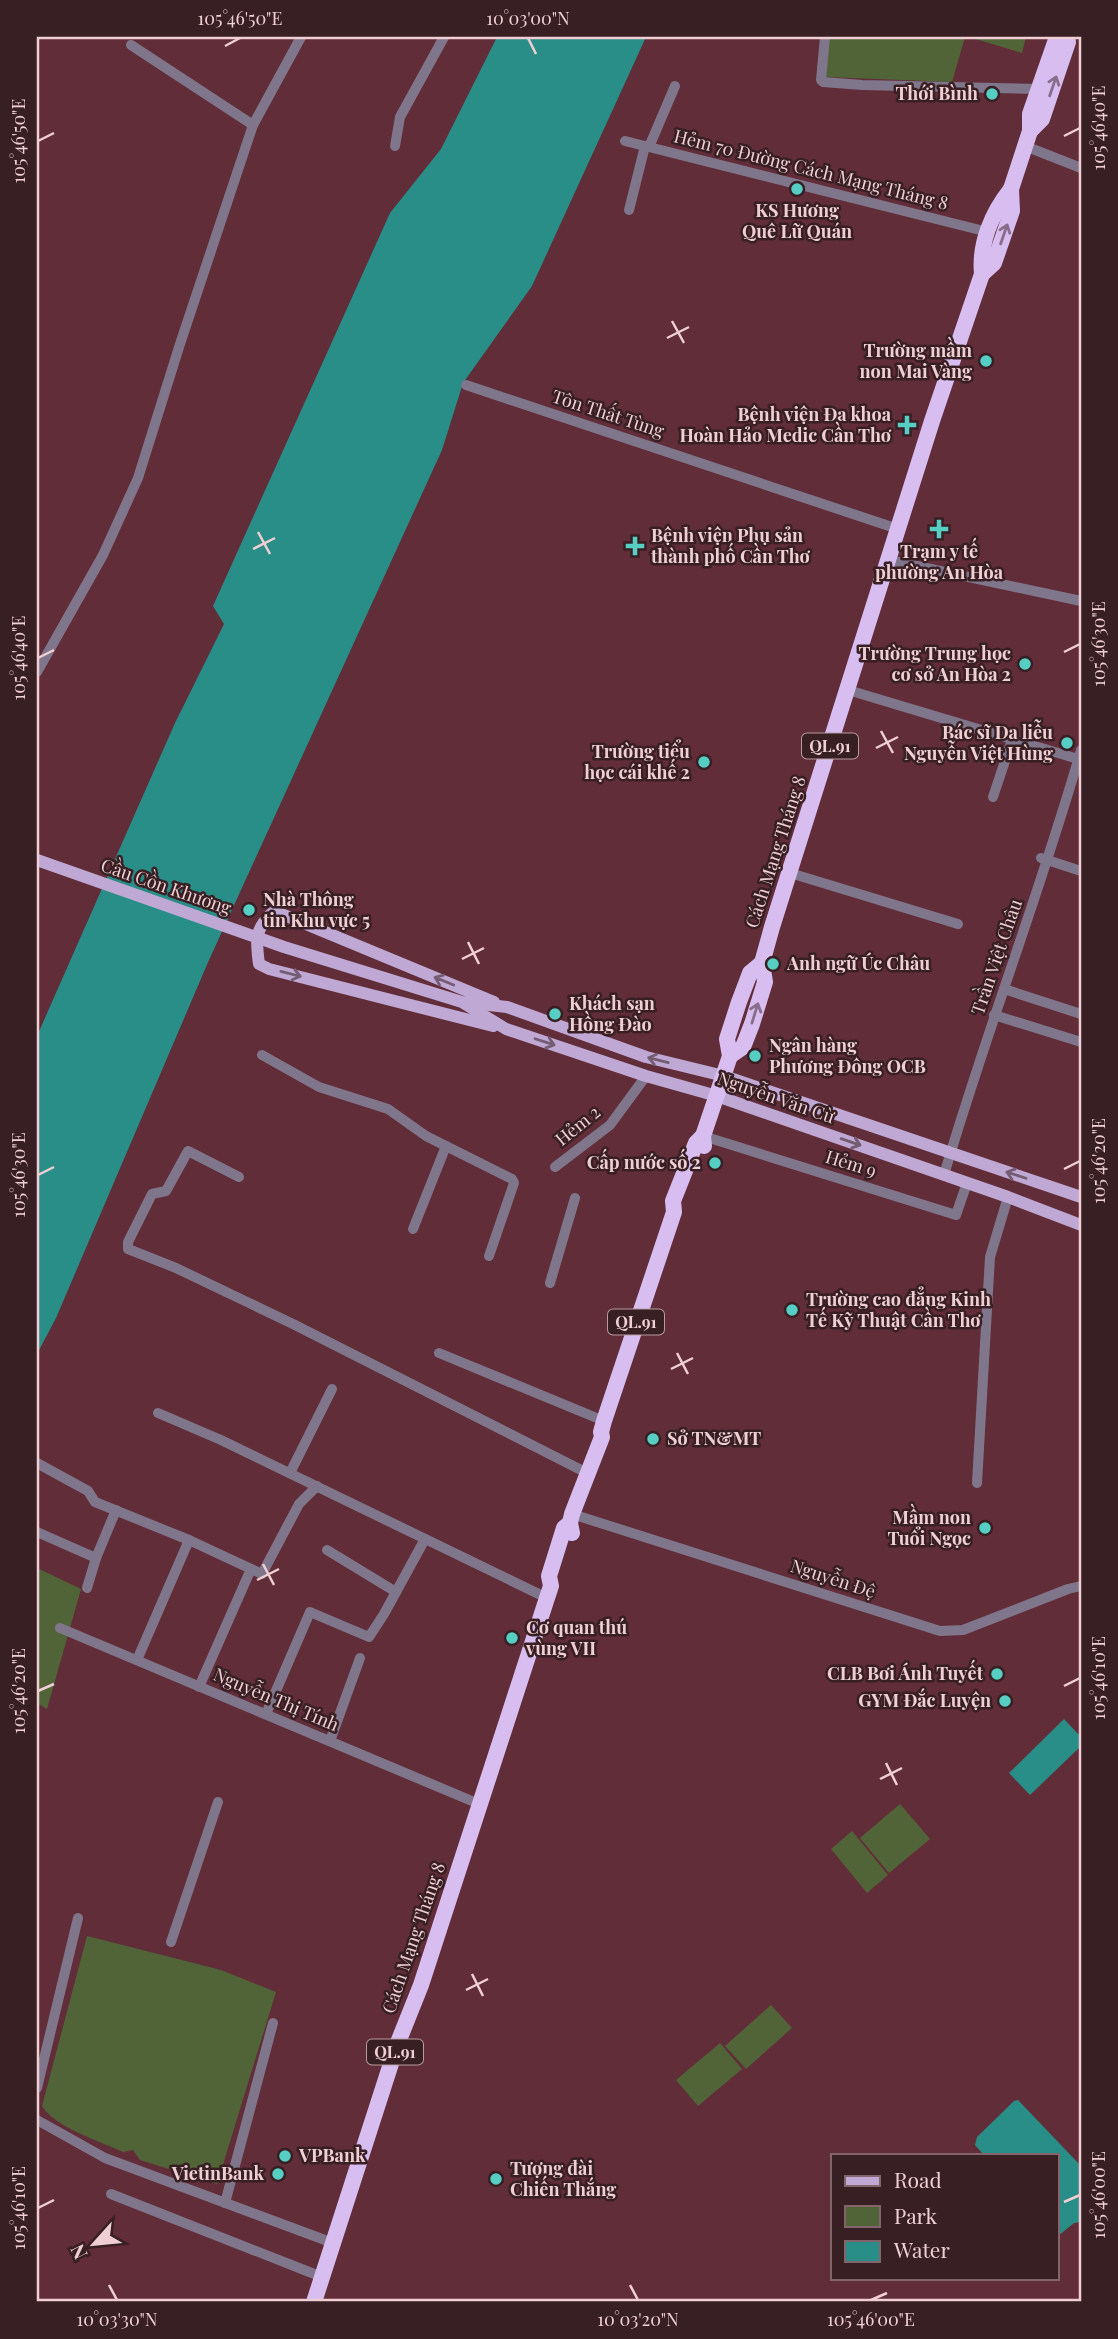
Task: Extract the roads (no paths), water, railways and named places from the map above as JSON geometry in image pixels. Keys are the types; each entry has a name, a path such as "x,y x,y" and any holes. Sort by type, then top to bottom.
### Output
{"highway":[{"name":"Cách Mạng Tháng 8","path":"314,2302 549,1592 558,1580 572,1531 571,1518 588,1471 592,1467 602,1437 602,1426 674,1212 682,1205 704,1146 703,1136 730,1056 743,1047 752,1024 765,982 762,963 898,529 982,274 980,255 999,205 1011,189 1027,138 1030,114 1058,37"},
{"name":"Cách Mạng Tháng 8","path":"1027,138 1042,119 1068,42 1067,37"},
{"name":"Cách Mạng Tháng 8","path":"982,274 993,263 1012,211 1011,189"}],"main road":[{"name":"Cầu Cồn Khương","path":"37,860 284,947"},
{"path":"506,1029 269,969 259,964 256,943 260,924 272,913 284,915 507,1007"},
{"name":"Nguyễn Văn Cừ","path":"284,947 462,1002 507,1007 646,1057 724,1076 1081,1196"},
{"name":"Nguyễn Văn Cừ","path":"462,1002 506,1029 646,1076 717,1096 1008,1197 1081,1226"}],"street":[{"path":"37,672 103,555 138,478 253,125 301,37"},
{"path":"395,146 400,117 444,37"},
{"path":"825,37 823,82 1038,89"},
{"path":"131,45 253,125"},
{"path":"629,209 647,147 675,86"},
{"path":"1027,138 1081,167"},
{"name":"Hẻm 70 Đường Cách Mạng Tháng 8","path":"625,141 988,232"},
{"name":"Tôn Thất Tùng","path":"466,385 898,529"},
{"path":"889,560 1080,601"},
{"path":"848,690 1013,740 1080,755"},
{"path":"993,797 1013,740"},
{"name":"Trần Việt Châu","path":"944,1175 1080,755"},
{"path":"1045,859 1081,871"},
{"path":"790,873 958,924"},
{"path":"1004,989 1081,1014"},
{"path":"994,1015 1081,1042"},
{"path":"262,1055 318,1087 388,1109 418,1131 508,1176 514,1183 489,1256"},
{"name":"Hẻm 2","path":"555,1167 610,1125 646,1076"},
{"name":"Hẻm 9","path":"703,1136 956,1215 967,1183"},
{"path":"413,1229 446,1146"},
{"path":"239,1177 187,1151 166,1191 152,1194 128,1242 128,1249 176,1268 293,1324 588,1471"},
{"path":"977,1483 990,1256 1008,1197"},
{"path":"551,1283 575,1198"},
{"path":"439,1353 602,1426"},
{"path":"290,1473 332,1389"},
{"path":"158,1413 425,1539 549,1592"},
{"path":"37,1463 88,1491 93,1500 262,1574 299,1504 317,1486"},
{"path":"88,1588 96,1558 116,1510"},
{"name":"Nguyễn Đệ","path":"571,1518 940,1631 963,1630 1068,1588 1081,1586"},
{"path":"37,1532 96,1558"},
{"path":"266,1714 310,1612 369,1637 425,1539"},
{"path":"137,1660 189,1540"},
{"path":"327,1550 396,1592"},
{"path":"200,1686 251,1569"},
{"name":"Nguyễn Thị Tính","path":"60,1628 479,1804"},
{"path":"330,1741 360,1658"},
{"path":"171,1942 218,1802"},
{"path":"37,2088 78,1918"},
{"path":"225,2203 273,2023"},
{"path":"37,2120 104,2158 333,2243"},
{"path":"111,2194 322,2277"}],"water":[{"path":"497,37 646,37 532,286 463,383 442,450 209,960 56,1318 37,1354 37,1036 175,723 224,624 213,606 390,213 441,149"},
{"path":"1064,1719 1081,1737 1081,1746 1030,1795 1009,1773"},
{"path":"1018,2100 1081,2166 1081,2222 1074,2223 1058,2236 1058,2154 983,2154 975,2145 977,2137"}],"place":[{"name":"Thới Bình","path":"992,94"},
{"name":"KS Hương Quê Lữ Quán","path":"797,189"},
{"name":"Trường mầm non Mai Vàng","path":"986,361"},
{"name":"Bệnh viện Đa khoa Hoàn Hảo Medic Cần Thơ","path":"907,425"},
{"name":"Trạm y tế phường An Hòa","path":"939,529"},
{"name":"Bệnh viện Phụ sản thành phố Cần Thơ","path":"635,546"},
{"name":"Trường Trung học cơ sở An Hòa 2","path":"1025,664"},
{"name":"Bác sĩ Da liễu Nguyễn Việt Hùng","path":"1067,743"},
{"name":"Trường tiểu học cái khế 2","path":"704,762"},
{"name":"Nhà Thông tin Khu vực 5","path":"249,910"},
{"name":"Anh ngữ Úc Châu","path":"773,964"},
{"name":"Khách sạn Hồng Đào","path":"555,1014"},
{"name":"Ngân hàng Phương Đông OCB","path":"755,1056"},
{"name":"Cấp nước số 2","path":"715,1163"},
{"name":"Trường cao đẳng Kinh Tế Kỹ Thuật Cần Thơ","path":"792,1310"},
{"name":"Sở TN&MT","path":"653,1439"},
{"name":"Mầm non Tuổi Ngọc","path":"985,1528"},
{"name":"Cơ quan thú vùng VII","path":"512,1638"},
{"name":"CLB Bơi Ánh Tuyết","path":"997,1674"},
{"name":"GYM Đắc Luyện","path":"1005,1701"},
{"name":"VPBank","path":"285,2156"},
{"name":"VietinBank","path":"278,2174"},
{"name":"Tượng đài Chiến Thắng","path":"496,2179"}]}
